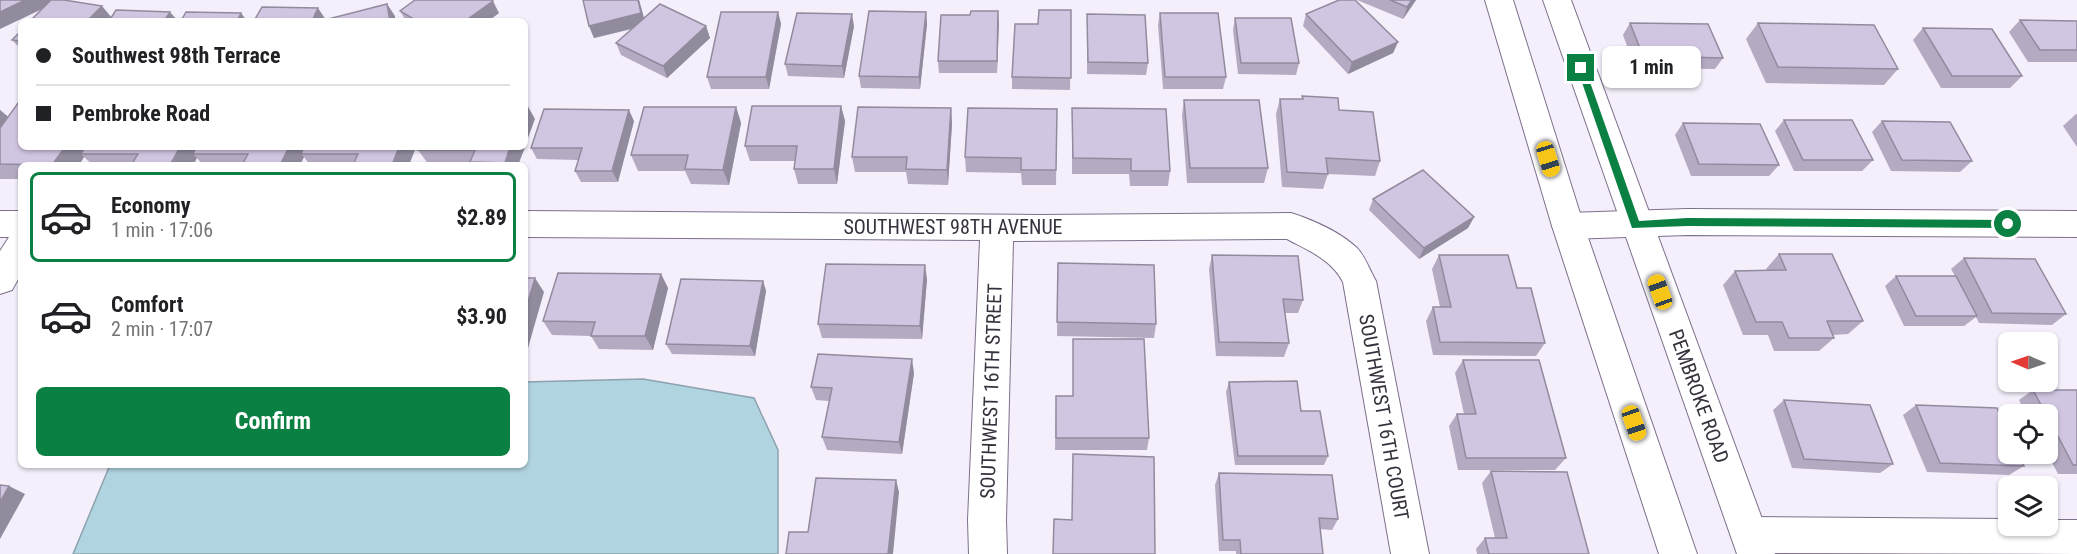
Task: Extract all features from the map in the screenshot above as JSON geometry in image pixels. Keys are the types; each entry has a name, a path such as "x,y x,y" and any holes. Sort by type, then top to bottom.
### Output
{"street":[{"path":"1499,0 1568,226 1678,554"},
{"name":"PEMBROKE ROAD","path":"1557,0 1636,225 1753,545"},
{"path":"1568,226 1687,222 2077,224"},
{"path":"0,224 18,224"},
{"name":"SOUTHWEST 98TH AVENUE","path":"528,224 1291,226 1331,247 1347,259 1359,281"},
{"name":"SOUTHWEST 16TH STREET","path":"988,554 987,520 997,227"},
{"path":"0,280 18,250"},
{"name":"SOUTHWEST 16TH COURT","path":"1359,281 1410,554"},
{"path":"1753,545 2077,538"}],"water":[{"path":"643,379 754,398 778,450 778,554 73,554 109,468 528,468 528,382"}],"building":[{"path":"0,0 25,0 0,12"},
{"path":"51,0 102,6 90,18 33,18"},
{"path":"415,0 493,1 469,18 412,18 400,11"},
{"path":"583,0 638,0 641,13 589,26"},
{"path":"1339,0 1355,0 1398,42 1352,62 1306,14"},
{"path":"1390,0 1412,0 1407,7"},
{"path":"387,4 389,18 332,18"},
{"path":"660,4 706,26 663,66 616,43"},
{"path":"262,7 318,8 313,18 256,18"},
{"path":"116,10 170,12 166,18 111,18"},
{"path":"1039,10 1071,10 1071,78 1012,77 1015,24 1038,24"},
{"path":"869,11 926,12 919,77 859,76"},
{"path":"971,11 998,11 997,61 938,61 941,15 970,15"},
{"path":"186,12 241,13 238,18 183,18"},
{"path":"721,12 778,12 766,77 707,77"},
{"path":"797,13 852,14 842,66 785,64"},
{"path":"1160,13 1218,13 1226,77 1165,77"},
{"path":"1087,14 1145,15 1148,63 1088,62"},
{"path":"1235,18 1291,18 1299,63 1241,63"},
{"path":"2020,20 2077,21 2077,50 2040,50"},
{"path":"1630,23 1708,24 1723,58 1643,56"},
{"path":"1758,23 1874,25 1898,69 1778,67"},
{"path":"1923,28 1992,29 2022,76 1952,76"},
{"path":"1302,96 1338,98 1339,110 1373,112 1380,161 1326,158 1328,174 1287,172 1280,99 1303,99"},
{"path":"1184,100 1259,100 1268,168 1190,168"},
{"path":"18,103 18,150 63,150 54,162 0,164 0,128"},
{"path":"752,106 841,106 834,169 794,169 797,146 745,146"},
{"path":"644,107 736,107 723,170 685,169 688,155 631,155"},
{"path":"858,107 951,108 947,170 906,169 907,157 852,157"},
{"path":"968,108 1057,109 1056,170 1021,170 1021,158 965,157"},
{"path":"1072,108 1166,109 1170,171 1131,171 1131,159 1073,158"},
{"path":"544,109 629,110 612,171 575,171 582,148 531,148"},
{"path":"1784,120 1852,120 1873,160 1803,160"},
{"path":"1882,121 1950,122 1972,161 1902,160"},
{"path":"1683,123 1760,124 1779,165 1699,164"},
{"path":"83,150 178,150 172,162 133,162 138,154 81,154"},
{"path":"195,150 288,150 282,162 244,162 248,154 193,154"},
{"path":"303,150 398,150 393,162 354,162 358,154 301,154"},
{"path":"475,150 509,150 505,162 470,162"},
{"path":"1423,170 1474,217 1424,248 1373,199"},
{"path":"1779,254 1832,254 1863,321 1827,321 1834,338 1789,338 1782,322 1756,322 1735,271 1786,270"},
{"path":"1212,255 1298,256 1303,300 1283,299 1289,343 1219,342"},
{"path":"1439,255 1508,255 1517,288 1531,288 1545,343 1440,342 1433,307 1451,307"},
{"path":"1964,258 2035,259 2066,314 1992,313"},
{"path":"1058,263 1154,265 1156,324 1057,322"},
{"path":"826,264 925,265 920,326 818,324"},
{"path":"558,273 661,274 645,336 591,336 595,322 543,321"},
{"path":"1896,276 1956,276 1977,316 1916,316"},
{"path":"528,278 535,278 528,302"},
{"path":"681,279 763,281 750,346 666,344"},
{"path":"1073,339 1144,339 1149,438 1056,438 1056,396 1073,396"},
{"path":"818,354 912,359 899,442 822,437 832,388 811,387"},
{"path":"1463,360 1539,360 1566,458 1466,458 1457,414 1476,414"},
{"path":"1297,381 1301,411 1320,411 1328,456 1238,456 1229,382"},
{"path":"2077,390 2077,465 2073,465 2058,436 2058,404 2041,404 2034,392"},
{"path":"1784,400 1870,405 1893,464 1804,459"},
{"path":"1916,405 1997,408 1998,464 2023,464 2024,466 1940,463"},
{"path":"1073,454 1154,457 1155,554 1053,554 1054,519 1072,520"},
{"path":"1491,471 1567,472 1589,554 1489,554 1485,538 1507,538"},
{"path":"1219,473 1332,475 1338,519 1319,518 1323,554 1241,554 1240,540 1223,540"},
{"path":"816,478 896,480 888,554 786,554 789,532 808,532"},
{"path":"0,485 9,486 0,502"}],"route":[{"path":"1581,68 1636,225 1687,222 2008,224"}]}
